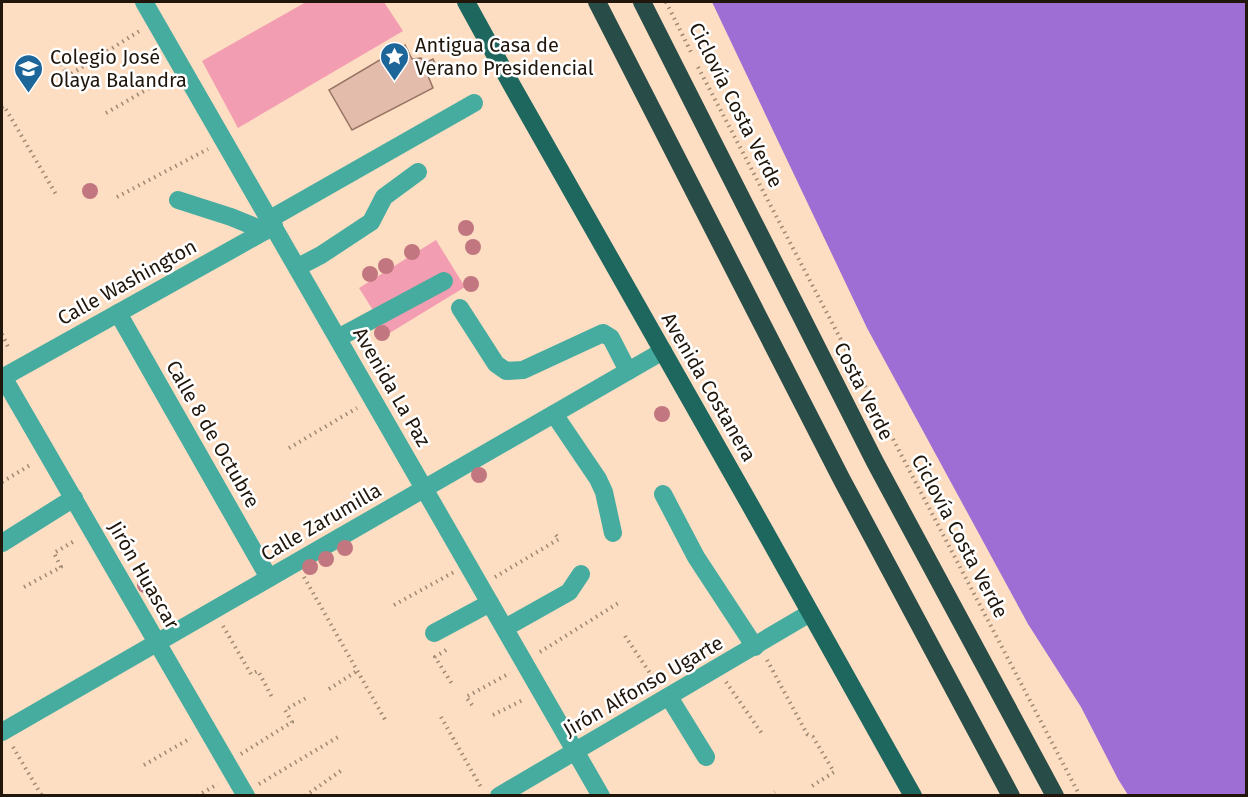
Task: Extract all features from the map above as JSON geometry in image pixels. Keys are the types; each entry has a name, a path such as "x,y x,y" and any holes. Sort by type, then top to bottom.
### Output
{"highway":[{"path":"597,2 842,480 1011,795"},
{"name":"Costa Verde","path":"642,2 875,462 1055,795"}],"main road":[{"name":"Avenida Costanera","path":"466,2 913,795"}],"street":[{"name":"Avenida La Paz","path":"144,2 224,140 270,226 298,267 601,795"},
{"name":"Calle Washington","path":"2,377 270,226 474,103"},
{"path":"298,267 321,255 371,222 384,196 418,172"},
{"path":"178,200 231,217 270,226"},
{"path":"338,338 444,281"},
{"path":"460,308 496,364 506,371 523,370 603,333 611,338 628,371"},
{"name":"Calle 8 de Octubre","path":"118,313 269,578"},
{"name":"Calle Zarumilla","path":"2,731 663,351"},
{"name":"Jirón Huascar","path":"2,377 49,454 245,794"},
{"path":"554,414 598,479 604,492 613,533"},
{"path":"663,494 696,558 757,646"},
{"path":"2,543 74,498"},
{"path":"505,628 569,591 581,574"},
{"path":"434,633 490,603"},
{"name":"Jirón Alfonso Ugarte","path":"499,795 525,789 575,752 810,614"},
{"path":"668,698 705,757"}],"path":[{"name":"Ciclovía Costa Verde","path":"666,2 691,52"},
{"path":"58,59 68,76 155,21"},
{"name":"Ciclovía Costa Verde","path":"696,63 1080,795"},
{"path":"106,113 183,69"},
{"path":"2,107 4,106 57,196"},
{"path":"117,197 224,140"},
{"path":"2,334 9,349"},
{"path":"289,448 358,408"},
{"path":"2,482 49,454"},
{"path":"24,587 61,567 54,553 93,531"},
{"path":"495,578 559,539 555,534"},
{"path":"296,562 387,723"},
{"path":"394,605 454,572"},
{"path":"540,651 621,602"},
{"path":"213,610 251,674 258,671 272,697"},
{"path":"625,636 668,698"},
{"path":"452,684 435,657 455,645"},
{"path":"757,646 807,734 813,737 834,772 812,786"},
{"path":"717,669 763,735"},
{"path":"329,689 357,671"},
{"path":"472,705 466,697 513,671"},
{"path":"493,715 528,697"},
{"path":"227,763 292,722 285,710 306,698"},
{"path":"441,717 486,795"},
{"path":"144,765 207,728"},
{"path":"2,731 42,795"},
{"path":"245,794 338,737"},
{"path":"305,795 342,770"},
{"path":"770,795 775,792"}],"shaded area":[{"path":"306,2 384,2 403,31 238,128 202,61"},
{"path":"712,2 1246,2 1246,795 1128,795 1081,707 1028,624 867,328"},
{"path":"436,240 465,287 388,334 359,288"}],"building":[{"path":"405,45 412,59 421,58 425,63 433,59 436,66 426,71 433,88 352,130 329,90"}],"place":[{"name":"Antigua Casa de Verano Presidencial","path":"394,82"},
{"name":"Colegio José Olaya Balandra","path":"29,94"}]}
